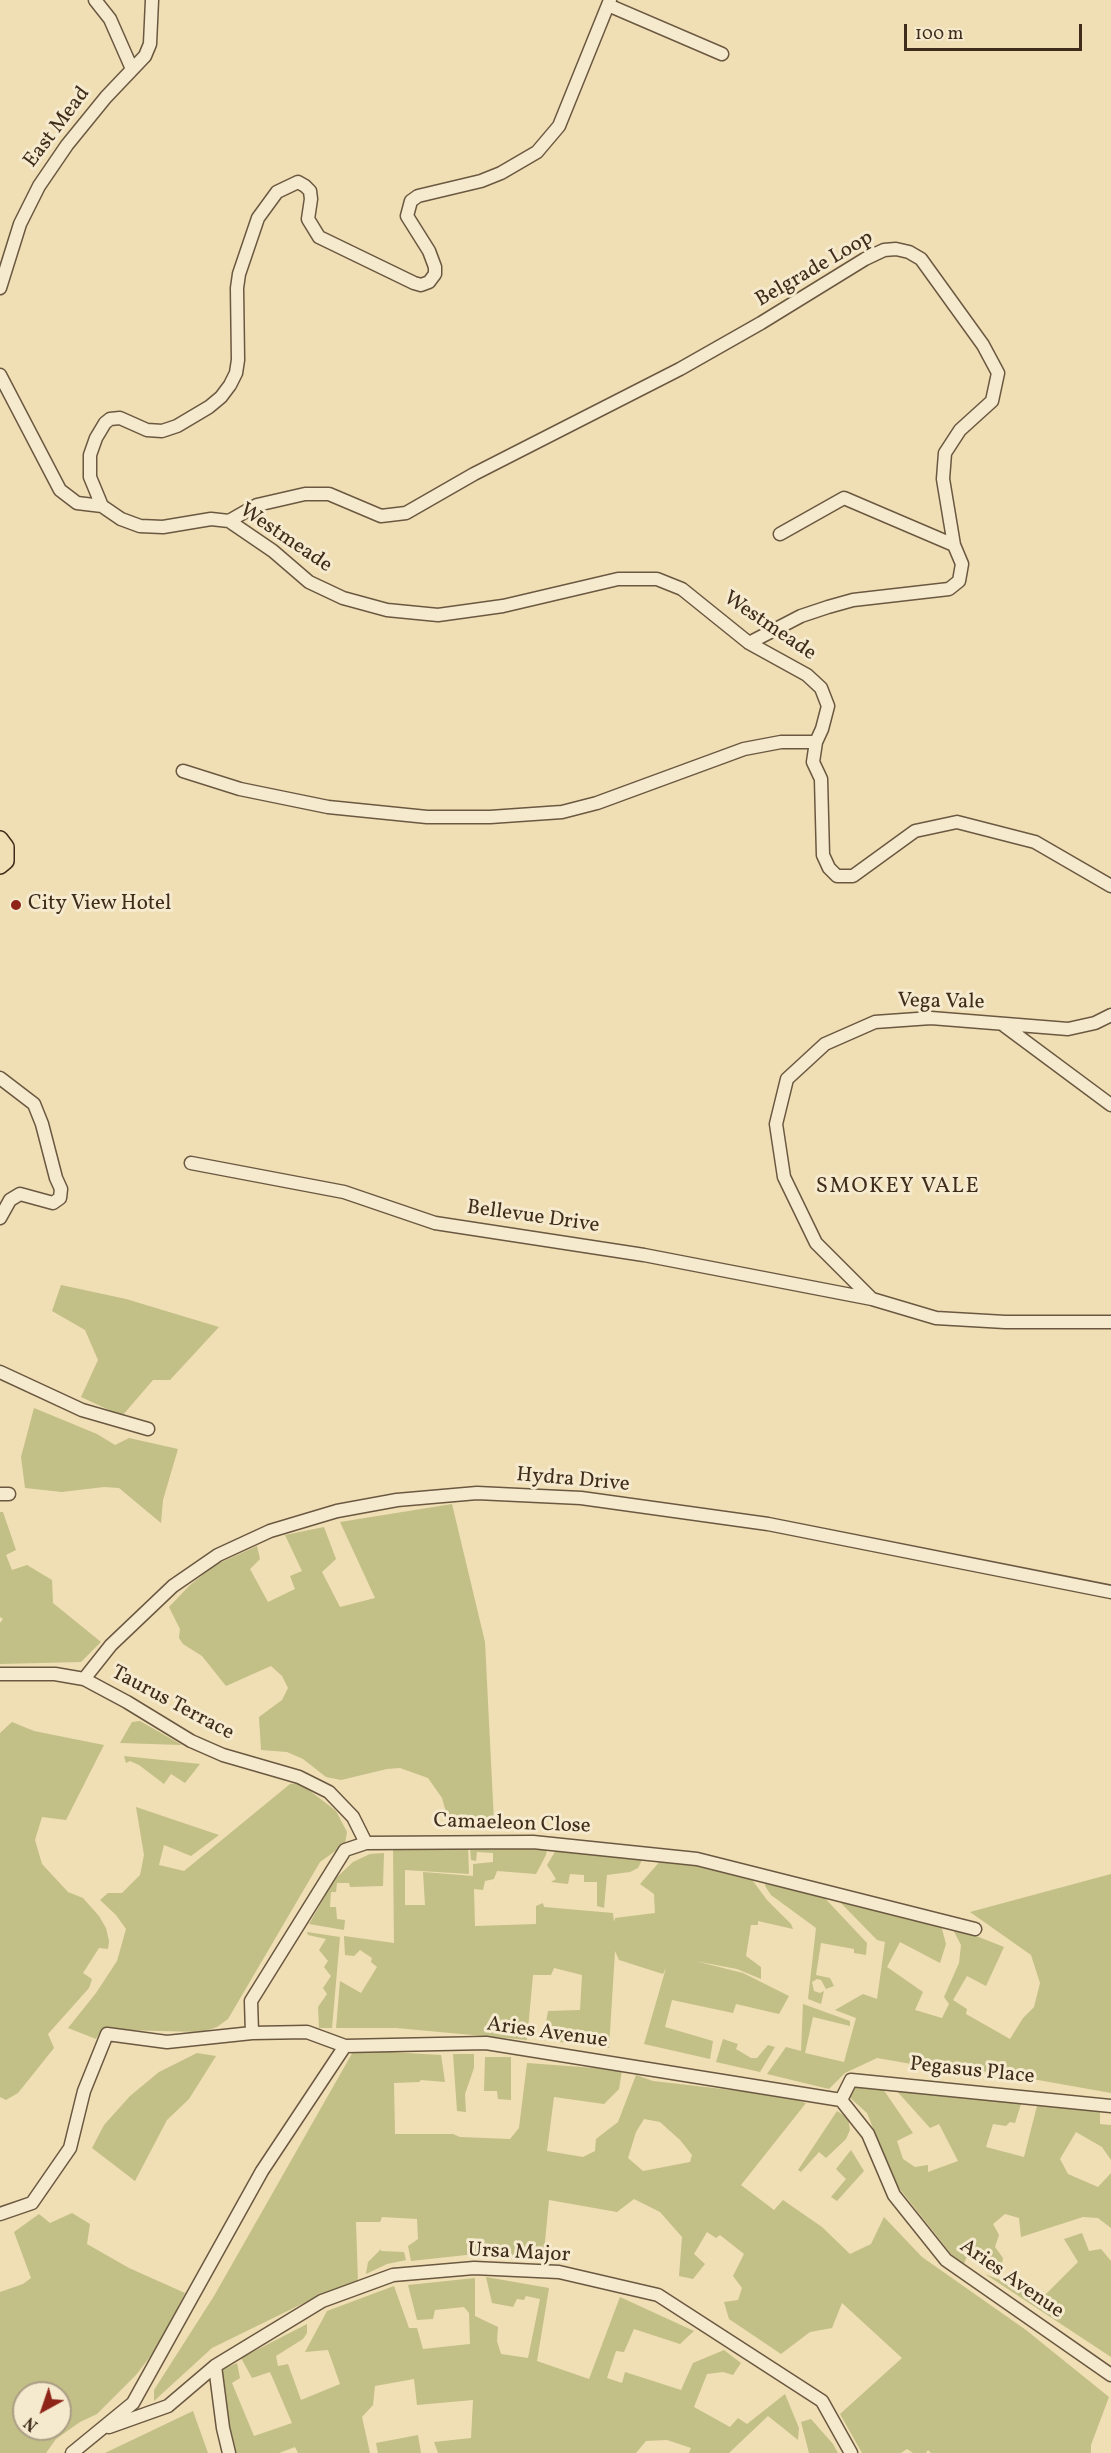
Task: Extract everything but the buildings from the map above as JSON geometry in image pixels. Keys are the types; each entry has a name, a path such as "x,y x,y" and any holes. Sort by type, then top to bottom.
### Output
{"main road":[{"path":"0,839 6,847 6,861 0,866"}],"street":[{"path":"95,0 106,12 120,38 132,69"},
{"name":"East Mead","path":"0,288 20,224 39,186 67,145 145,56 150,44 152,0"},
{"path":"0,375 60,490 77,503 102,506 90,477 90,455 105,423 110,419 120,418 147,430 162,431 177,426 209,407 230,385 236,373 238,360 237,288 239,274 258,218 277,192 298,182 305,186 310,191 308,219 319,237 421,285 429,282 435,274 435,267 429,251 407,216 411,201 417,196 481,181 501,173 537,152 559,126 609,2 722,54"},
{"name":"Belgrade Loop","path":"229,521 257,505 305,494 329,494 381,516 406,513 474,474 680,369 884,250 896,249 909,252 921,259 983,345 998,373 992,401 960,430 945,453 943,479 954,545 962,564 959,580 949,589 853,600 801,616 749,643"},
{"path":"780,534 844,498 954,545"},
{"name":"Westmeade","path":"102,506 121,519 140,526 163,527 211,519 229,521 273,551 309,582 343,598 387,610 438,615 503,606 618,579 657,579 682,590 749,643 807,675 821,688 828,706 816,742"},
{"path":"183,771 240,789 328,807 427,817 489,817 562,812 597,803 744,748 781,742 816,742 813,762 821,779 823,855 829,868 837,876 853,876 915,831 957,822 1035,842 1111,886"},
{"name":"Vega Vale","path":"872,1299 816,1243 784,1177 776,1124 787,1079 825,1044 875,1022 931,1018 1068,1029 1095,1023 1111,1015"},
{"path":"1001,1023 1111,1105"},
{"path":"0,1078 33,1104 42,1124 61,1189 60,1198 53,1203 20,1194 10,1200 0,1218"},
{"name":"Bellevue Drive","path":"190,1163 344,1192 435,1223 644,1254 872,1299 936,1318 1005,1322 1111,1322"},
{"path":"0,1372 82,1410 148,1429"},
{"name":"Hydra Drive","path":"84,1679 111,1645 173,1586 218,1555 270,1531 337,1511 397,1500 477,1493 580,1498 768,1524 1111,1592"},
{"name":"Taurus Terrace","path":"0,1674 55,1674 84,1679 127,1701 191,1741 223,1755 299,1777 329,1792 353,1817 366,1843"},
{"name":"Camaeleon Close","path":"252,2033 251,2001 345,1850 366,1843 532,1842 697,1859 975,1929"},
{"path":"0,2214 32,2203 70,2148 84,2091 107,2034 167,2042 252,2033 307,2032 345,2046 262,2171 133,2403 72,2453"},
{"name":"Aries Avenue","path":"345,2046 486,2043 841,2100 868,2134 894,2195 946,2260 1111,2375"},
{"name":"Pegasus Place","path":"841,2100 851,2080 1111,2106"},
{"name":"Ursa Major","path":"100,2430 168,2406 215,2366 322,2301 393,2276 474,2268 559,2272 658,2295 822,2401 851,2453"},
{"path":"215,2366 223,2428 229,2453"}],"shaded area":[{"path":"61,1285 126,1299 219,1327 170,1380 153,1380 122,1416 81,1397 98,1360 85,1330 52,1311"},
{"path":"34,1408 97,1434 115,1445 129,1438 178,1449 163,1500 161,1523 119,1488 104,1487 62,1492 25,1488 21,1457"},
{"path":"452,1504 485,1642 494,1822 450,1826 442,1798 428,1778 400,1768 341,1780 326,1777 303,1759 287,1752 261,1750 259,1717 282,1700 288,1688 282,1676 271,1666 226,1686 202,1656 183,1644 179,1638 180,1629 169,1607 190,1585 215,1565 257,1546 260,1559 250,1569 268,1602 295,1589 290,1576 302,1571 285,1535 324,1527 336,1559 322,1572 340,1607 375,1598 340,1522"},
{"path":"0,1512 3,1512 16,1550 6,1555 12,1570 27,1565 52,1580 53,1603 101,1642 81,1662 0,1664 0,1623 3,1619 0,1617"},
{"path":"140,1721 182,1745 120,1743 132,1722"},
{"path":"12,1722 34,1731 104,1745 66,1820 42,1817 35,1840 42,1864 68,1892 83,1898 99,1916 106,1928 109,1941 108,1949 99,1948 83,1973 92,1979 89,1988 48,2034 54,2048 18,2093 6,2100 0,2097 0,1733"},
{"path":"124,1756 200,1764 185,1783 171,1774 164,1784 139,1765 130,1761 126,1763"},
{"path":"300,1783 336,1811 347,1832 345,1844 320,1862 228,2019 217,2027 202,2032 118,2030 99,2034 96,2039 68,2028 96,1993 117,1961 126,1929 116,1915 100,1900 108,1893 122,1893 140,1875 144,1855 136,1807 219,1835 191,1856 164,1845 159,1865 184,1871 290,1784"},
{"path":"468,1846 469,1874 405,1870 405,1905 425,1905 423,1872 473,1876 473,1864 493,1862 493,1853 477,1852 476,1861 471,1860 470,1847 547,1849 536,1874 497,1871 494,1879 485,1881 483,1890 474,1889 475,1926 536,1924 536,1906 543,1903 544,1907 613,1913 614,1922 615,1918 655,1913 654,1894 640,1884 662,1859 750,1877 793,1929 758,1921 758,1925 751,1925 746,1956 761,1967 761,1979 737,1969 695,1961 743,1973 789,1996 779,2014 736,2004 733,2013 672,2000 665,2027 713,2041 710,2059 644,2044 666,1968 663,1974 619,1960 615,1951 609,2048 543,2040 548,2011 580,2010 582,1975 554,1968 551,1975 533,1975 527,2040 396,2028 336,2028 340,1981 361,1993 377,1967 371,1962 372,1958 360,1950 354,1956 345,1955 344,1936 394,1943 393,1848"},
{"path":"556,1850 643,1858 638,1868 630,1872 607,1875 604,1908 597,1906 597,1882 584,1882 584,1875 570,1874 568,1884 551,1882 556,1879 547,1865"},
{"path":"384,1853 383,1886 350,1887 349,1883 337,1883 336,1892 331,1892 330,1907 336,1907 337,1919 345,1920 344,1930 309,1924 335,1879 353,1862 370,1854"},
{"path":"1111,1874 1111,2093 993,2072 940,2069 877,2058 845,2073 829,2089 767,2074 786,2047 801,2051 803,2004 850,2021 850,2026 813,2017 805,2053 844,2062 856,2018 835,2010 863,1994 877,1999 885,1942 877,1940 837,1899 941,1925 946,1944 940,1963 900,1942 887,1967 923,1992 915,2010 942,2018 949,2004 944,1997 959,1963 961,1945 951,1926 1004,1947 986,1986 967,1976 953,2000 967,2009 966,2014 1010,2039 1023,2018 1034,2007 1040,1983 1031,1955 970,1912"},
{"path":"766,1879 820,1893 867,1943 866,1955 854,1953 854,1949 821,1943 816,1975 830,1978 834,1986 826,1989 821,1980 817,1979 812,1982 814,1991 820,1993 824,1991 821,2004 808,1999 816,1928 771,1895 765,1886"},
{"path":"307,1932 340,1937 332,2028 319,2028 318,2007 327,1994 323,1988 331,1976 324,1967 328,1961 319,1950 326,1939 308,1935"},
{"path":"723,2039 738,2044 736,2049 751,2058 757,2058 768,2045 775,2047 760,2072 716,2062"},
{"path":"354,2050 441,2055 445,2082 421,2080 394,2083 395,2134 453,2134 460,2137 510,2139 519,2128 527,2063 622,2070 619,2089 604,2104 554,2097 547,2151 583,2157 595,2151 596,2139 618,2122 636,2075 653,2081 783,2096 806,2103 741,2185 774,2210 783,2200 822,2227 850,2254 871,2244 884,2217 922,2257 1026,2330 1109,2397 1091,2445 1091,2453 931,2453 928,2450 926,2453 913,2453 907,2449 901,2453 862,2453 840,2414 902,2358 842,2303 832,2328 810,2332 781,2354 729,2319 724,2302 738,2300 742,2288 733,2276 744,2254 720,2235 716,2238 707,2232 694,2254 705,2264 693,2279 679,2276 682,2237 660,2212 634,2199 617,2212 549,2200 543,2262 475,2254 411,2261 408,2246 418,2239 417,2219 382,2217 380,2222 356,2222 358,2283 310,2300 212,2348 154,2401 154,2390 214,2296","holes":["644,2119 660,2122 680,2140 692,2155 690,2162 643,2171 628,2158 636,2132"]},
{"path":"197,2053 216,2056 189,2099 167,2120 135,2181 92,2148 104,2125 130,2096 159,2072"},
{"path":"453,2054 474,2054 474,2068 465,2094 466,2112 457,2111"},
{"path":"485,2057 511,2057 511,2100 498,2099 497,2091 484,2091"},
{"path":"856,2085 881,2086 913,2133 897,2141 903,2159 915,2167 928,2165 928,2172 958,2161 939,2124 930,2128 895,2089 1022,2101 1015,2123 1010,2122 1006,2126 993,2124 986,2147 1024,2157 1038,2102 1100,2111 1100,2124 1111,2125 1111,2160 1102,2147 1076,2132 1060,2159 1068,2174 1098,2187 1111,2173 1111,2228 1098,2218 1083,2217 1021,2237 1019,2218 1005,2214 993,2224 999,2235 995,2247 1003,2258 1001,2269 967,2256 964,2264 952,2255 895,2183 867,2113 847,2095"},
{"path":"837,2111 848,2118 850,2130 846,2139 826,2158 819,2152 801,2172 798,2170"},
{"path":"851,2150 864,2171 837,2201 831,2197 846,2179 836,2169"},
{"path":"72,2213 90,2224 87,2244 129,2268 185,2293 162,2341 136,2375 97,2414 72,2428 72,2381 12,2381 12,2441 55,2441 46,2453 0,2453 0,2292 23,2284 31,2278 14,2232 39,2214 50,2223"},
{"path":"1082,2233 1089,2251 1101,2249 1111,2261 1111,2357 985,2274 1043,2297 1078,2262 1064,2239"},
{"path":"381,2249 381,2251 404,2252 406,2260 387,2264 366,2274 368,2262"},
{"path":"486,2277 549,2288 537,2361 589,2379 620,2297 694,2331 680,2344 634,2329 624,2352 616,2351 607,2378 622,2383 625,2372 681,2390 693,2363 724,2350 741,2363 733,2375 723,2372 707,2374 694,2407 730,2427 738,2418 747,2424 785,2394 799,2428 798,2440 768,2416 729,2453 689,2453 691,2448 667,2440 646,2441 636,2453 438,2453 434,2442 471,2438 473,2400 417,2405 414,2379 375,2386 373,2405 362,2417 370,2453 298,2453 295,2447 279,2453 236,2453 231,2446 218,2371 237,2363 240,2378 232,2383 254,2436 292,2423 270,2372 252,2378 241,2358 307,2324 307,2333 303,2339 276,2356 278,2366 288,2364 301,2400 340,2384 328,2350 305,2352 327,2311 394,2286 409,2328 417,2328 423,2349 470,2344 469,2313 464,2307 435,2310 433,2319 417,2320 408,2285 475,2278 475,2316 498,2327 497,2341 501,2354 528,2358 540,2299 526,2296 524,2300 517,2299 513,2307 492,2303"},
{"path":"193,2411 208,2453 105,2453"},
{"path":"811,2419 838,2453 809,2453 801,2422"},
{"path":"418,2435 421,2453 378,2453 376,2443"}],"place":[{"name":"City View Hotel","path":"16,905"}],"district":[{"name":"SMOKEY VALE","path":"898,1188"}]}
